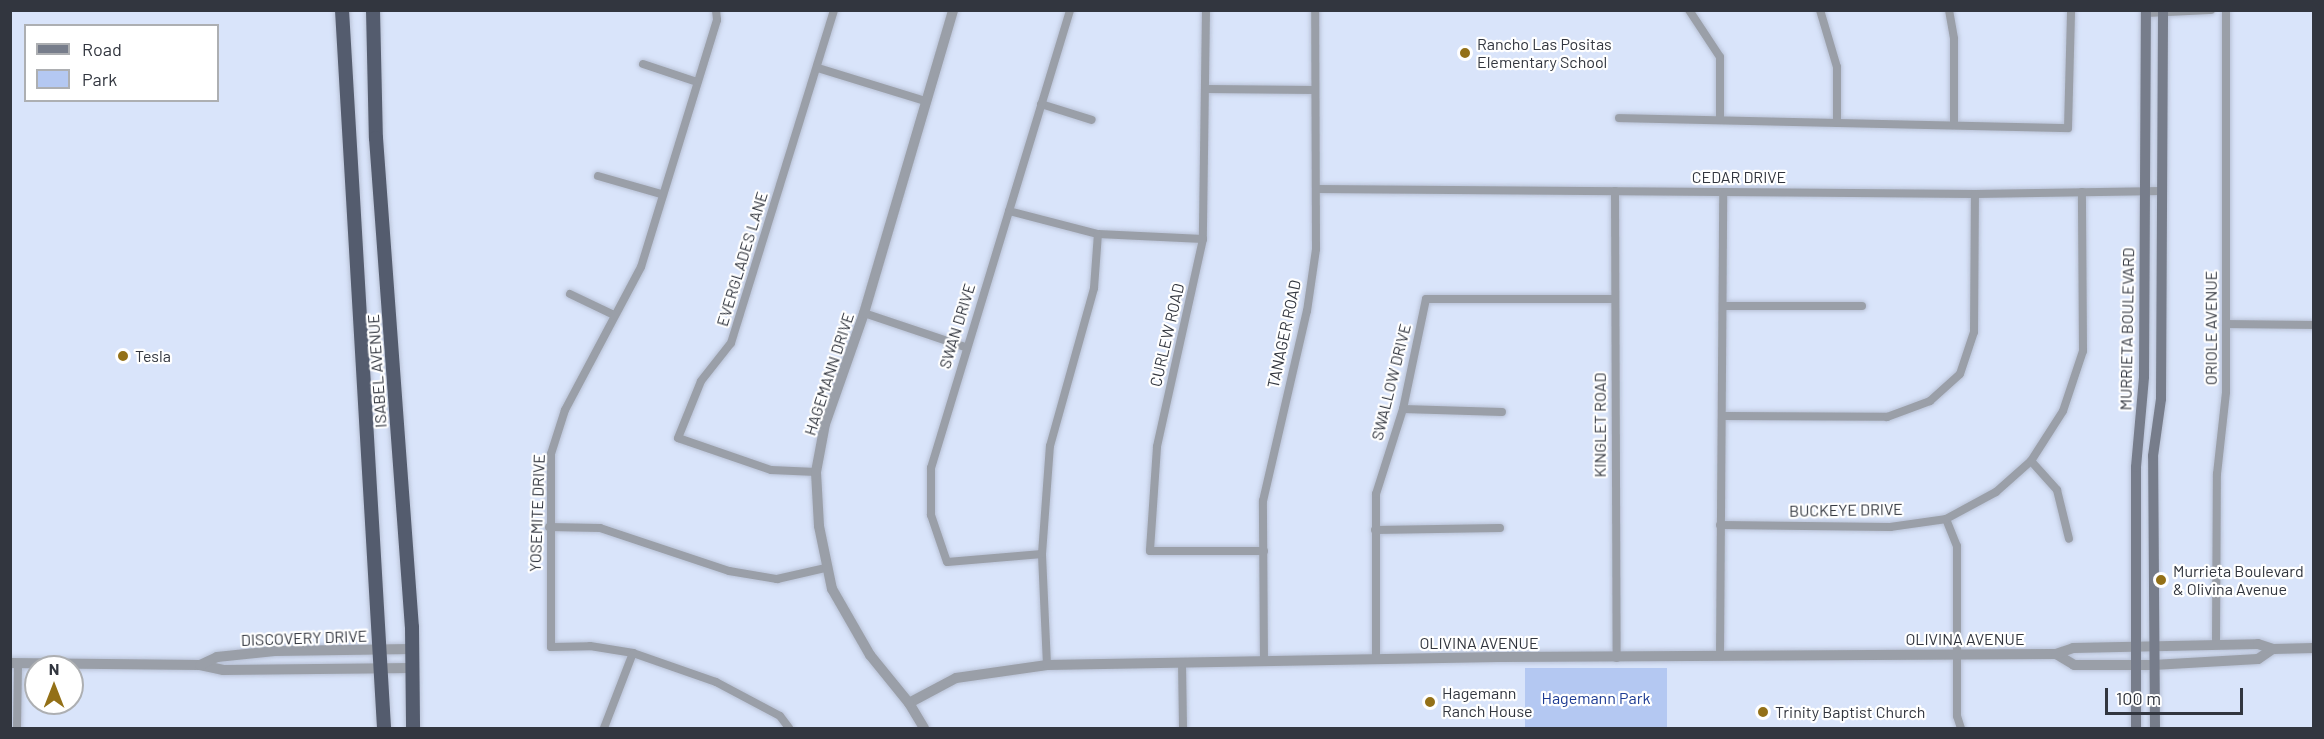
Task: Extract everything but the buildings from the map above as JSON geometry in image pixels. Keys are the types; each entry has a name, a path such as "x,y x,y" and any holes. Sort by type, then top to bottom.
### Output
{"highway":[{"name":"ISABEL AVENUE","path":"342,10 346,135 383,668 384,729"},
{"name":"ISABEL AVENUE","path":"373,10 376,138 412,649 413,729"}],"main road":[{"name":"MURRIETA BOULEVARD","path":"2136,729 2136,466 2144,377 2146,12"},
{"name":"MURRIETA BOULEVARD","path":"2155,729 2152,647 2153,456 2160,399 2163,12"}],"street":[{"name":"YOSEMITE DRIVE","path":"716,10 717,20 661,194 641,267 565,410 551,454 549,526 551,647 590,646 633,653 716,682 780,716 789,729"},
{"name":"EVERGLADES LANE","path":"816,472 771,470 678,438 701,381 731,343 818,68 834,10"},
{"name":"HAGEMANN DRIVE","path":"924,729 909,703 870,655 836,597 825,568 816,472 825,424 864,313 953,10"},
{"name":"SWAN DRIVE","path":"1042,554 946,562 931,515 931,468 965,346 1010,211 1070,10"},
{"name":"CURLEW ROAD","path":"1206,10 1203,239 1157,447 1150,551 1264,551"},
{"name":"TANAGER ROAD","path":"1264,662 1263,501 1307,311 1316,249 1315,10"},
{"path":"1689,10 1720,57 1720,120"},
{"path":"1820,10 1837,67 1837,123"},
{"path":"1949,10 1954,39 1954,125"},
{"path":"1619,118 1837,123 1901,127 1954,125 2068,128 2070,10"},
{"path":"2146,12 2211,10"},
{"name":"ORIOLE AVENUE","path":"2216,645 2217,474 2226,393 2226,10"},
{"path":"643,64 697,81"},
{"path":"818,68 925,101"},
{"path":"1206,89 1315,90"},
{"path":"1041,104 1092,120"},
{"path":"598,176 661,194"},
{"name":"CEDAR DRIVE","path":"1316,189 1975,194 2162,191"},
{"name":"KINGLET ROAD","path":"1615,191 1617,657"},
{"path":"1720,656 1723,192"},
{"name":"BUCKEYE DRIVE","path":"1720,525 1890,527 1946,519 1996,492 2031,461 2063,411 2083,351 2082,192"},
{"path":"1723,416 1887,417 1930,401 1960,374 1974,332 1975,194"},
{"path":"1010,211 1098,234 1203,239"},
{"path":"1047,665 1042,554 1050,446 1094,288 1098,234"},
{"path":"570,294 614,315"},
{"name":"SWALLOW DRIVE","path":"1376,658 1376,494 1403,409 1426,299 1615,299"},
{"path":"1723,306 1862,306"},
{"path":"864,313 965,346"},
{"path":"2226,324 2313,325"},
{"path":"1403,409 1502,412"},
{"path":"2031,461 2057,490 2069,540"},
{"path":"1946,519 1957,546 1961,729"},
{"path":"549,526 600,528 729,571 777,579 825,568"},
{"path":"1375,530 1500,528"},
{"name":"OLIVINA AVENUE","path":"909,703 956,678 1047,665 1376,658 2056,654 2073,648 2258,644 2273,649 2313,648"},
{"name":"DISCOVERY DRIVE","path":"200,665 218,657 275,651 412,649"},
{"name":"OLIVINA AVENUE","path":"2056,654 2074,665 2153,665 2258,659 2273,649"},
{"path":"604,729 633,653"},
{"name":"DISCOVERY DRIVE","path":"14,663 200,665 223,670 413,668"},
{"path":"14,663 16,729"},
{"path":"1182,663 1183,729"}],"green space":[{"name":"Hagemann Park","path":"1525,668 1667,668 1667,728 1525,728"}],"place":[{"name":"Rancho Las Positas Elementary School","path":"1465,53"},
{"name":"Tesla","path":"123,356"},
{"name":"Murrieta Boulevard & Olivina Avenue","path":"2161,580"},
{"name":"Hagemann Ranch House","path":"1430,702"},
{"name":"Trinity Baptist Church","path":"1763,712"}]}
